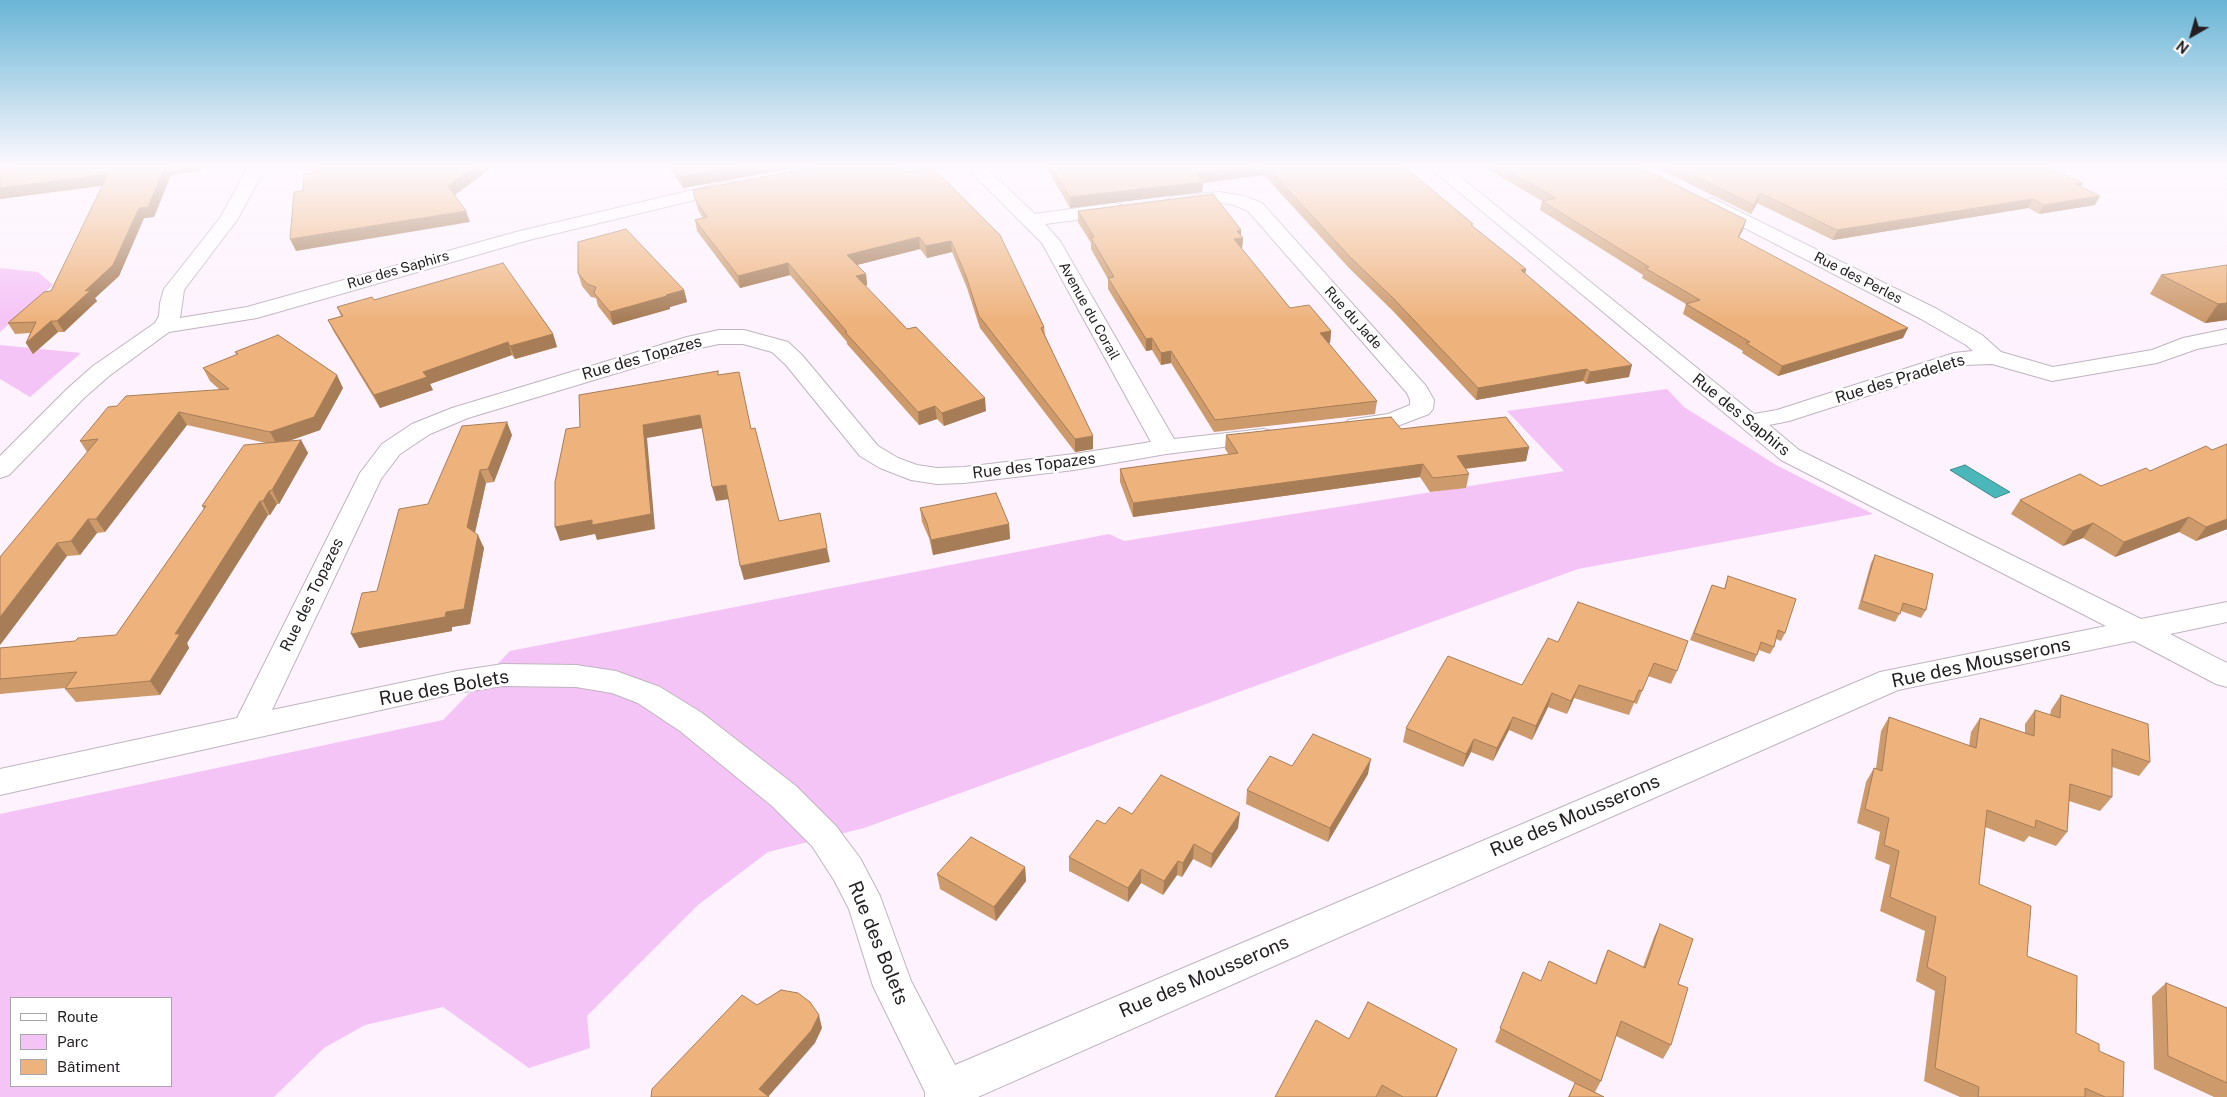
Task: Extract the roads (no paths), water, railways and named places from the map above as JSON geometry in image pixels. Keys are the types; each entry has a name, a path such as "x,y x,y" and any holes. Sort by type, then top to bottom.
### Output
{"street":[{"path":"0,470 76,393 101,371 163,327 170,316 170,302 174,289 229,218"},
{"name":"Rue des Saphirs","path":"163,327 249,313 523,236 599,218"},
{"path":"1031,220 1045,218"},
{"name":"Rue du Jade","path":"1265,218 1418,391 1422,400 1420,408 1409,415 1392,421 1333,428"},
{"name":"Rue des Saphirs","path":"1508,218 1748,422 1790,455 1988,553 2227,676"},
{"name":"Rue des Perles","path":"1740,218 1929,314 1974,340 1993,357"},
{"name":"Avenue du Corail","path":"1031,220 1050,241 1166,447"},
{"name":"Rue des Pradelets","path":"1748,422 1781,416 1962,358 1993,357 2052,374 2157,356 2191,343 2227,336"},
{"name":"Rue des Topazes","path":"248,728 369,478 391,449 421,429 504,398 695,342 719,337 744,337 780,347 794,360 869,451 911,472 937,476 964,475 1074,462 1166,447"},
{"path":"1166,447 1284,433"},
{"name":"Rue des Mousserons","path":"946,1094 1891,680 2227,612"},
{"name":"Rue des Bolets","path":"0,782 458,682 503,675 576,676 616,682 648,696 692,722 784,796 824,836 848,869 867,907 893,986 946,1094"}],"water":[{"path":"1965,465 2010,492 1995,498 1950,470"}]}
